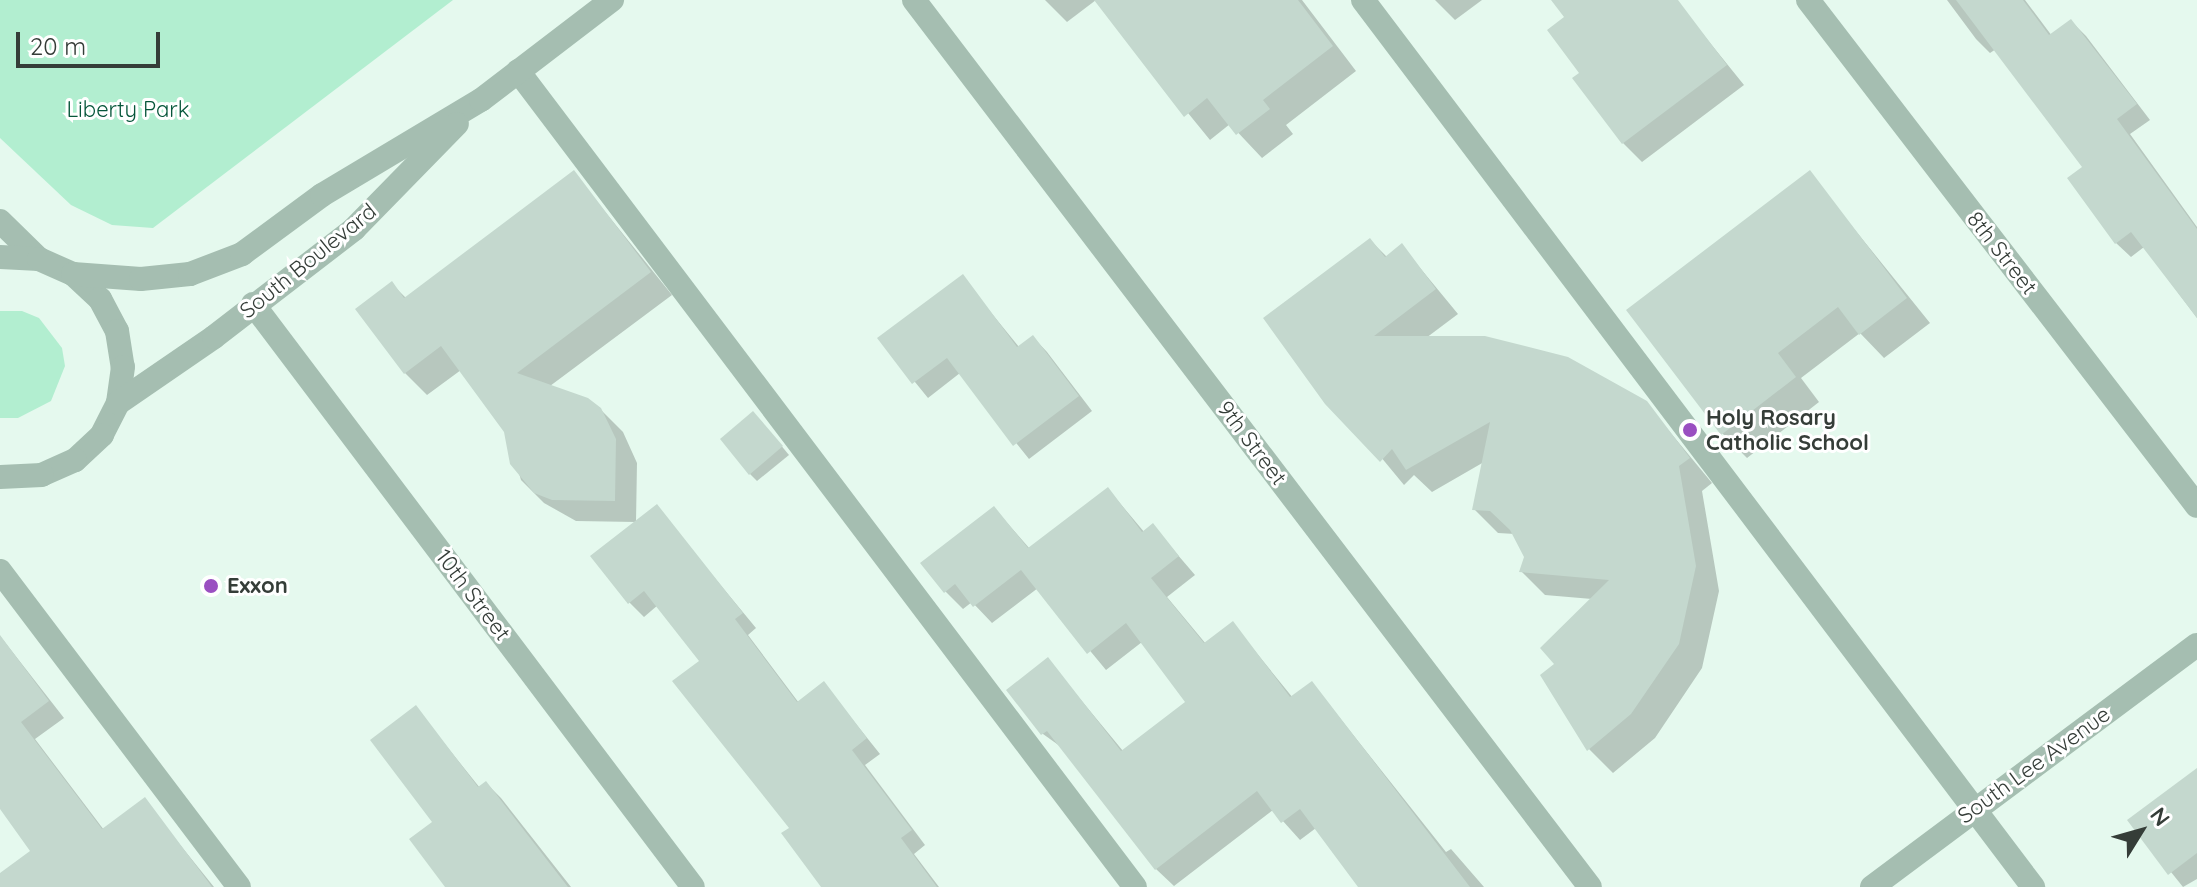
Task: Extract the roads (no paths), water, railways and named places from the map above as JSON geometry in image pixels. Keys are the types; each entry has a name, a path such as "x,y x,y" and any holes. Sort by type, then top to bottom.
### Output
{"street":[{"name":"South Boulevard","path":"73,274 141,279 178,275 242,254 322,195 481,100 612,0"},
{"name":"9th Street","path":"914,0 1590,887"},
{"path":"1363,0 2033,887"},
{"name":"8th Street","path":"1808,0 2197,506"},
{"path":"518,71 1135,887"},
{"name":"South Boulevard","path":"118,403 354,229 481,100"},
{"path":"0,221 39,259 73,274 100,299 117,331 123,367 118,403 102,435 75,460 42,475 0,477"},
{"path":"0,257 39,259"},
{"name":"10th Street","path":"253,304 693,887"},
{"path":"0,571 239,887"},
{"name":"South Lee Avenue","path":"1872,887 2197,645"}],"place":[{"name":"Holy Rosary Catholic School","path":"1690,430"},
{"name":"Exxon","path":"211,586"}],"park label":[{"name":"Liberty Park","path":"128,110"}]}
